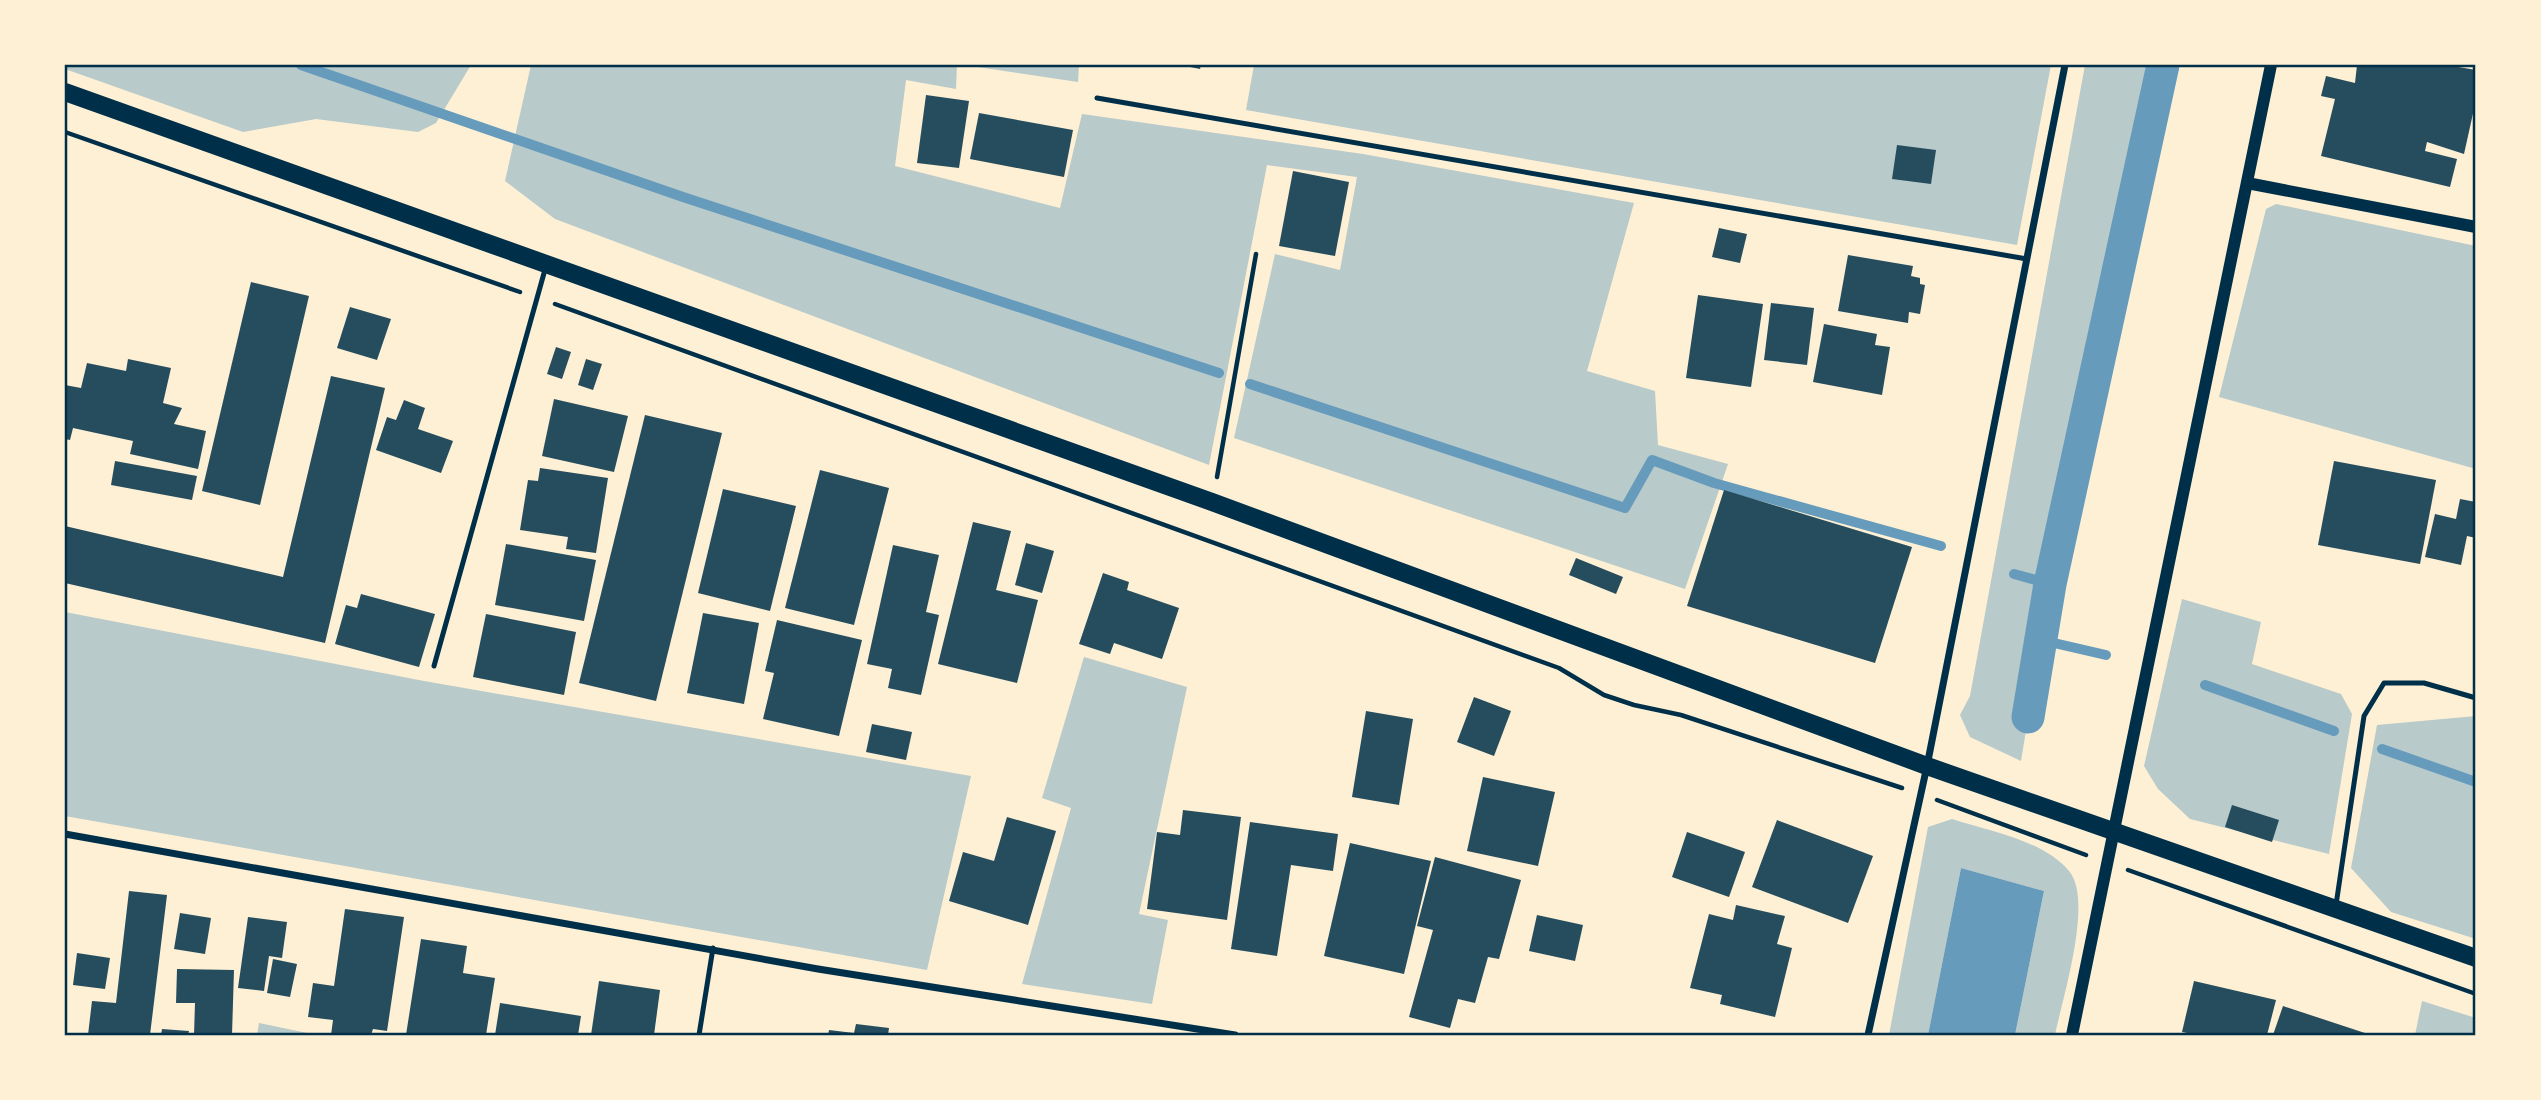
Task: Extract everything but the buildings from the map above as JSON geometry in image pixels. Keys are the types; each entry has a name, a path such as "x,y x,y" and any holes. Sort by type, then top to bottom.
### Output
{"main road":[{"path":"65,92 1212,502 1927,766 2476,958"}],"street":[{"path":"1868,1035 1927,766 2065,65"},
{"path":"2072,1035 2271,65"},
{"path":"2247,183 2476,227"},
{"path":"65,834 713,948 818,969 1235,1035"}],"lane":[{"path":"1097,98 2028,259"},
{"path":"434,666 547,263"},
{"path":"2336,908 2364,716 2384,682 2424,683 2476,698"},
{"path":"699,1035 713,948"}],"path":[{"path":"65,132 537,298 1559,668 1604,695 1634,705 1681,715 1921,794 2476,994"},
{"path":"1212,502 1256,254"}],"shaded area":[{"path":"65,65 471,65 436,123 418,132 316,119 243,132 65,69"},
{"path":"531,65 957,65 956,89 906,80 895,166 1060,208 1082,114 1363,154 1634,203 1587,371 1655,391 1658,445 1728,464 1685,589 1234,438 1275,254 1340,270 1357,177 1267,165 1209,465 555,219 505,181"},
{"path":"964,65 1079,65 1078,82"},
{"path":"1254,65 2051,65 2017,245 1246,110"},
{"path":"2085,65 2163,65 2050,584 2021,761 1970,737 1960,715 1970,696"},
{"path":"2276,204 2476,246 2476,469 2219,397 2266,209"},
{"path":"2182,599 2261,622 2252,664 2341,694 2352,714 2329,854 2190,819 2158,789 2144,766"},
{"path":"65,612 424,681 971,776 927,970 65,816"},
{"path":"1084,657 1187,687 1139,914 1168,920 1152,1004 1022,984 1071,808 1042,798"},
{"path":"2476,716 2476,939 2391,912 2351,868 2377,725"},
{"path":"1952,819 2015,838 2045,851 2069,871 2076,885 2078,904 2074,951 2055,1035 2015,1035 2044,891 1961,868 1928,1035 1889,1035 1928,827"},
{"path":"2422,1001 2476,1018 2476,1035 2415,1035"},
{"path":"259,1023 317,1035 257,1035"}],"water":[{"path":"1961,868 2044,891 2015,1035 1928,1035"}],"waterway":[{"path":"301,65 683,197 1219,373"},
{"path":"2028,717 2050,584 2163,65"},
{"path":"1250,384 1625,508 1652,460 1714,483 1941,546"},
{"path":"2014,574 2050,584"},
{"path":"2041,640 2106,655"},
{"path":"2205,685 2334,731"},
{"path":"2382,749 2476,782"}]}
